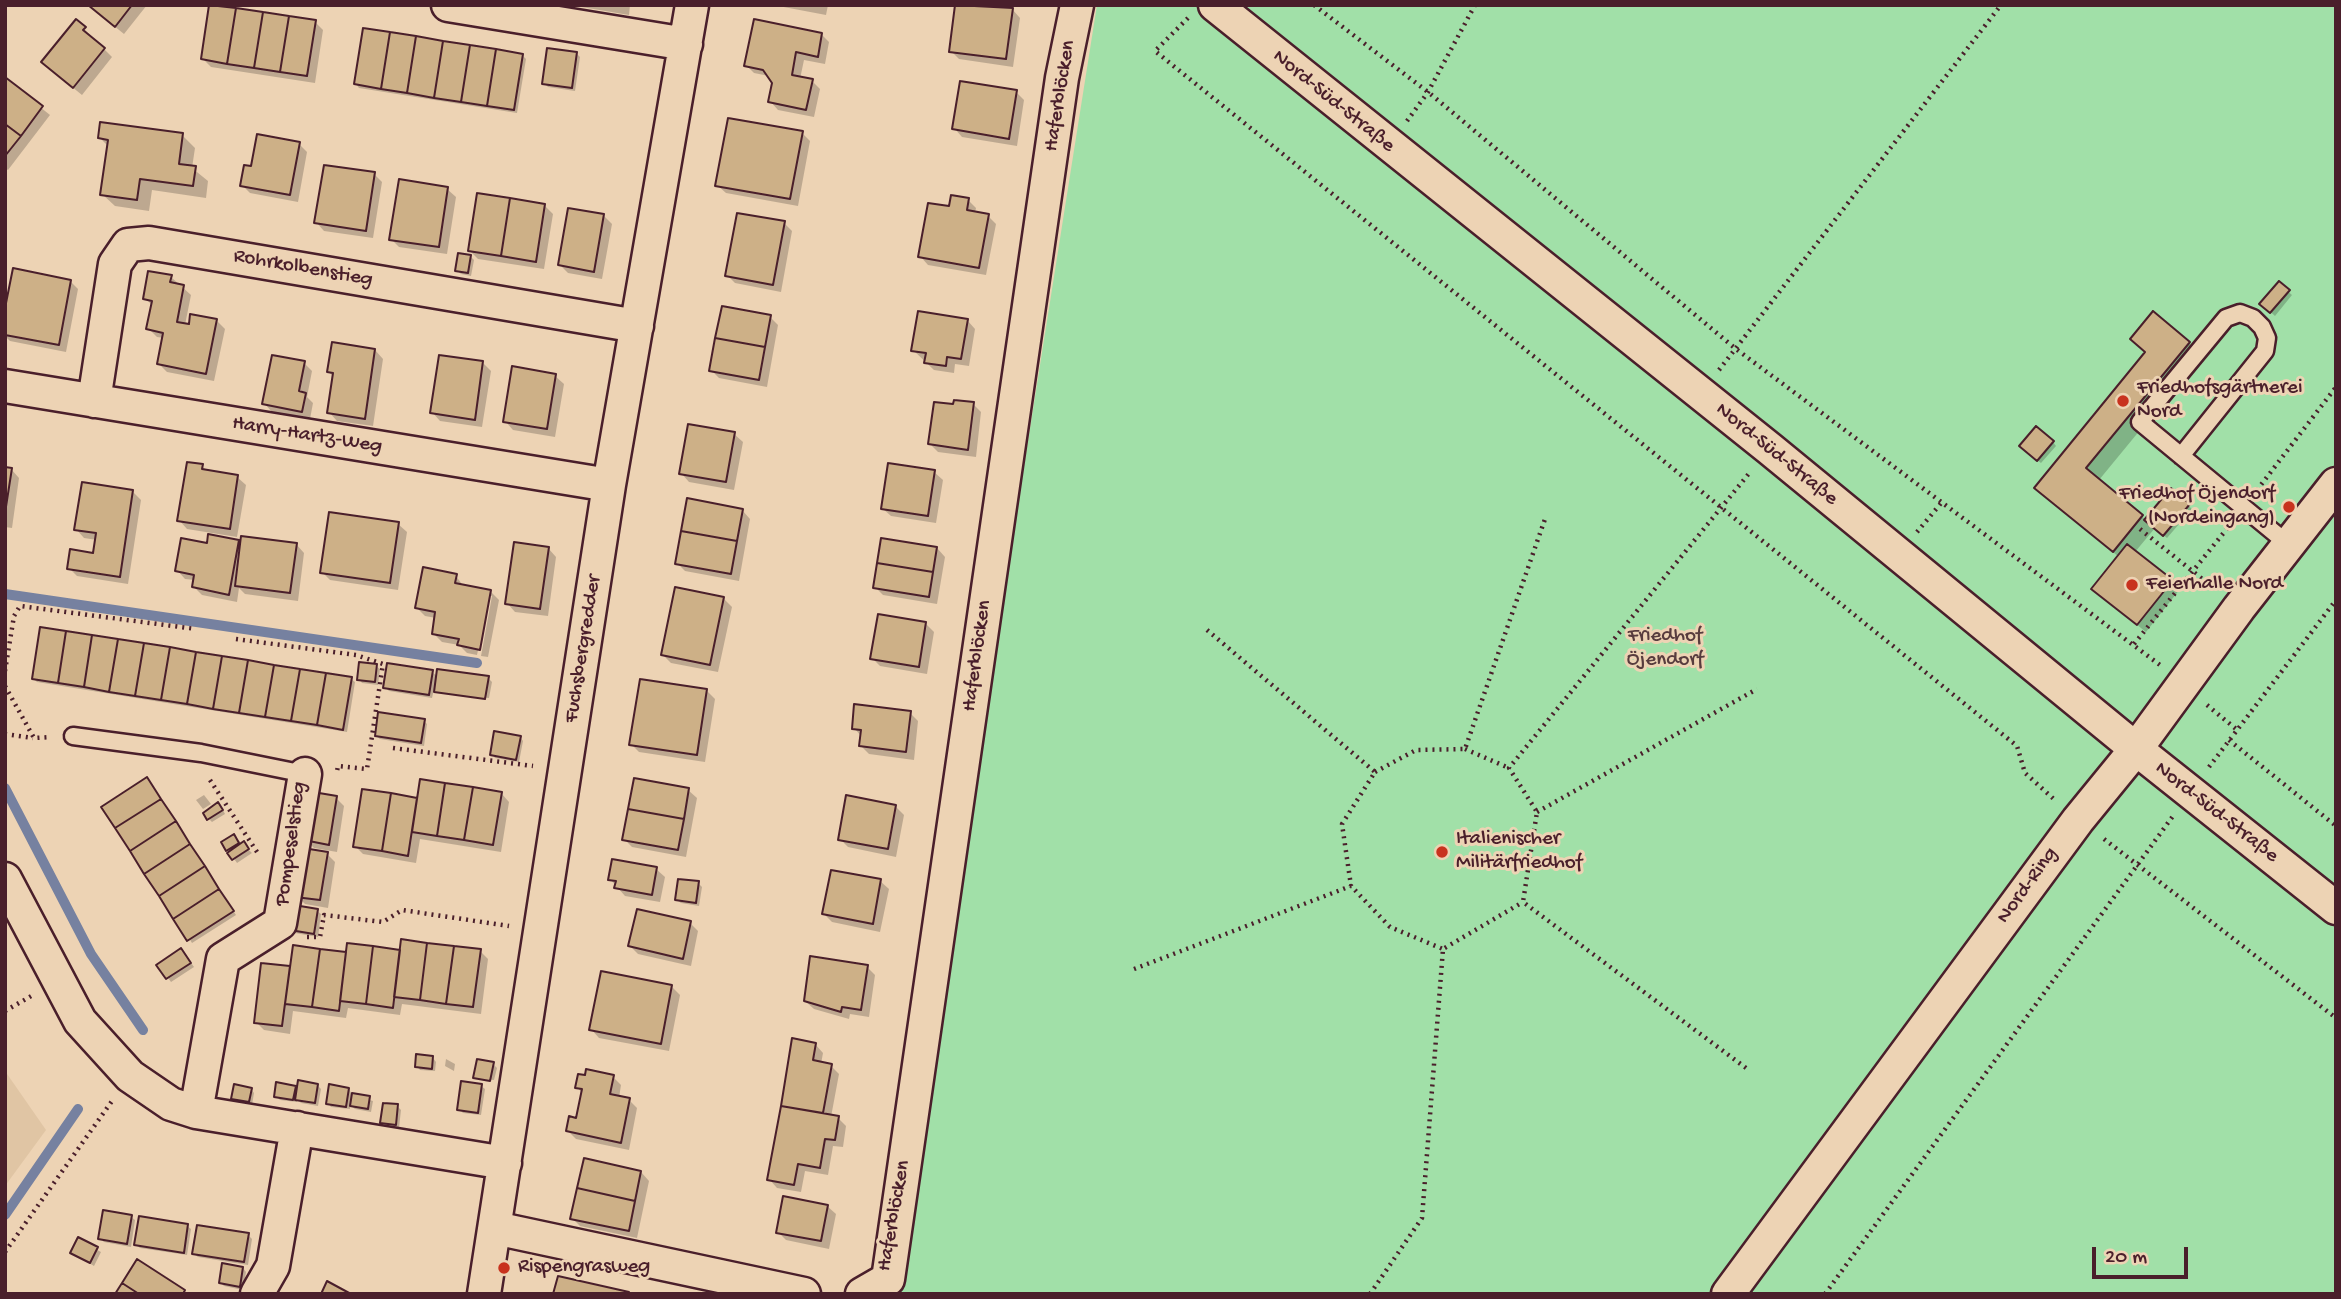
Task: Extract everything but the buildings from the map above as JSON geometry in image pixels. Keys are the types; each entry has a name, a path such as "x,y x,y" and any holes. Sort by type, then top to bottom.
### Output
{"street":[{"path":"448,5 686,44"},
{"name":"Fuchsbergredder","path":"484,1294 609,485 692,5"},
{"name":"Haferblöcken","path":"862,1294 887,1279 1062,78 1077,5"},
{"name":"Nord-Süd-Straße","path":"1203,10 1388,147 1770,449 2136,749 2336,908"},
{"name":"Rohrkolbenstieg","path":"94,401 115,264 128,245 149,243 638,326"},
{"name":"Harry-Hartz-Weg","path":"5,386 609,485"},
{"name":"Nord-Ring","path":"1728,1294 2078,820 2136,749 2238,608 2336,484"},
{"name":"Pompeselstieg","path":"196,1112 223,959 280,923 305,774"},
{"path":"5,879 80,1021 130,1076 171,1104 196,1112 505,1163"},
{"path":"257,1294 273,1266 297,1128"},
{"path":"495,1228 804,1294"}],"lane":[{"path":"2181,456 2265,351 2267,338 2253,318 2240,313 2226,318 2140,422 2181,456 2288,544"},
{"name":"Pompeselstieg","path":"73,736 201,753 305,774"}],"path":[{"path":"1314,5 1428,92 1736,349 2123,636 2236,730"},
{"path":"1388,147 1428,92 1475,5"},
{"path":"1699,394 2001,5"},
{"path":"1203,10 1156,51 2017,746 2025,773 2078,820 2336,1018"},
{"path":"1509,768 1770,449"},
{"path":"1465,749 1545,519"},
{"path":"2140,529 2238,608"},
{"path":"1825,1294 2190,792 2336,600"},
{"path":"5,671 15,616 20,606 196,629"},
{"path":"1207,630 1375,772"},
{"path":"236,639 356,655 383,664 367,769 338,766 337,774 305,774"},
{"path":"5,686 34,738"},
{"path":"1537,812 1757,689"},
{"path":"5,734 34,738 73,736"},
{"path":"2229,740 2336,826"},
{"path":"393,748 565,770"},
{"path":"1443,949 1390,927 1351,886 1342,824 1375,772 1416,750 1465,749 1509,768 1537,812 1523,902"},
{"path":"201,753 198,762 270,872 285,888"},
{"path":"1134,969 1351,886"},
{"path":"1443,949 1523,902"},
{"path":"1523,902 1746,1068"},
{"path":"265,932 283,940 320,937 324,915 383,922 402,910 541,931"},
{"path":"1370,1294 1422,1217 1443,949"},
{"path":"5,1252 130,1076"}],"shaded area":[{"path":"5,1071 46,1130 5,1186"}],"green space":[{"name":"Friedhof Öjendorf","path":"1097,5 2336,5 2336,1294 893,1294"}],"waterway":[{"path":"5,594 477,663"},
{"path":"5,788 91,954 143,1030"},
{"path":"5,1215 78,1109"}],"place":[{"name":"Friedhofsgärtnerei Nord","path":"2123,401"},
{"name":"Friedhof Öjendorf (Nordeingang)","path":"2289,507"},
{"name":"Feierhalle Nord","path":"2132,585"},
{"name":"Italienischer Militärfriedhof","path":"1442,852"},
{"name":"Rispengrasweg","path":"504,1268"}]}
